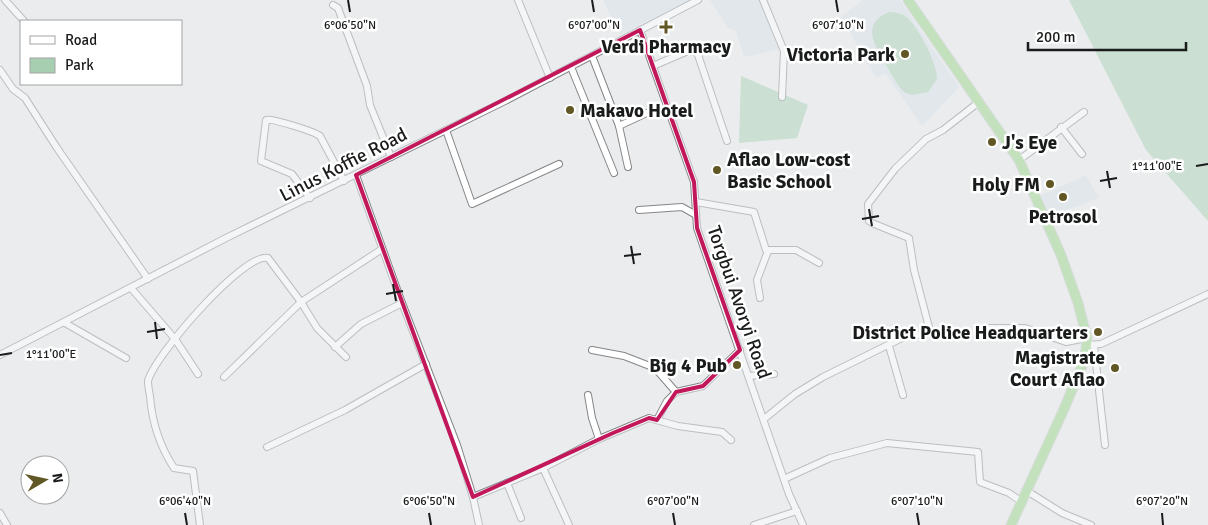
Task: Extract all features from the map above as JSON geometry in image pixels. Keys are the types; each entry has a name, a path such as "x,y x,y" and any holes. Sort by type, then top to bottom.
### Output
{"highway":[{"path":"908,0 1019,160 1061,256 1090,343 1085,359 1028,491 1011,525"}],"street":[{"path":"5,0 23,20"},
{"path":"518,0 550,78"},
{"name":"Linus Koffie Road","path":"0,355 226,238 550,78 698,0"},
{"path":"763,0 784,51 782,97"},
{"path":"333,5 338,8 367,86 370,105 391,157"},
{"name":"Torgbui Avoryi Road","path":"640,30 694,182 697,228 784,479 803,525"},
{"path":"653,66 688,51 697,52 727,141"},
{"path":"592,56 619,126 628,167"},
{"path":"571,67 614,173"},
{"path":"0,70 13,90 26,98 57,148 148,279"},
{"path":"764,419 795,394 823,377 904,337 925,334 930,331 914,270 909,238 872,224 869,221 868,204 895,169 926,139 944,130 979,102"},
{"path":"619,126 649,112"},
{"path":"1019,160 1061,127 1084,112"},
{"path":"310,198 292,174 261,161 266,120 271,119 320,136 344,181"},
{"path":"1061,127 1082,154"},
{"path":"446,130 472,204 559,164"},
{"path":"356,175 402,303 457,445 473,497 479,525"},
{"path":"696,202 754,212 768,251 757,280 760,298"},
{"path":"639,210 682,207 696,215"},
{"path":"224,377 301,302 382,249"},
{"path":"768,251 796,250 819,262"},
{"path":"200,525 192,471 174,468 159,441 151,409 149,379 175,339 220,288 255,259 263,257 268,258 301,302 317,328 346,357"},
{"path":"132,288 175,339 198,374"},
{"path":"983,328 1025,328 1066,342 1090,343 1126,333 1208,294"},
{"path":"336,347 361,324 402,303"},
{"path":"65,323 126,358"},
{"path":"1090,343 1105,445"},
{"path":"889,346 903,395"},
{"path":"592,350 624,356 656,368 676,392"},
{"path":"657,420 667,401 676,392 702,386 740,350"},
{"path":"267,447 345,410 426,364"},
{"path":"749,376 774,374"},
{"path":"588,395 592,418 599,439"},
{"path":"473,497 543,468 599,439 649,418 678,426 722,432 731,440"},
{"path":"784,479 830,458 887,443 944,448 978,452 980,482 1009,493 1022,502"},
{"path":"543,468 568,525"},
{"path":"507,483 521,518"},
{"path":"1028,491 1062,513 1091,525"},
{"path":"754,525 797,511"},
{"path":"0,513 7,525"}],"highlighted area":[{"path":"640,30 694,182 697,228 740,350 703,386 676,392 657,420 649,418 613,433 473,497 356,175"}],"shaded area":[{"path":"603,0 689,0 620,35"},
{"path":"710,0 762,0 781,49 744,57 736,31 728,28"},
{"path":"863,0 900,0 959,87 922,126 886,74 876,78 841,17"},
{"path":"1086,175 1099,198 1050,216 1041,195"}],"green space":[{"path":"1069,0 1208,0 1208,221 1146,150"},
{"name":"Victoria Park","path":"889,12 905,16 910,20 926,45 934,64 937,79 928,92 912,95 904,92 896,82 874,43 872,29 880,17"},
{"path":"741,76 808,105 797,138 739,143"}],"place":[{"name":"Verdi Pharmacy","path":"666,27"},
{"name":"Victoria Park","path":"905,54"},
{"name":"Makavo Hotel","path":"570,110"},
{"name":"J's Eye","path":"992,142"},
{"name":"Aflao Low-cost Basic School","path":"717,170"},
{"name":"Holy FM","path":"1050,184"},
{"name":"Petrosol","path":"1063,197"},
{"name":"District Police Headquarters","path":"1098,332"},
{"name":"Big 4 Pub","path":"737,365"},
{"name":"Magistrate Court Aflao","path":"1115,368"}]}
